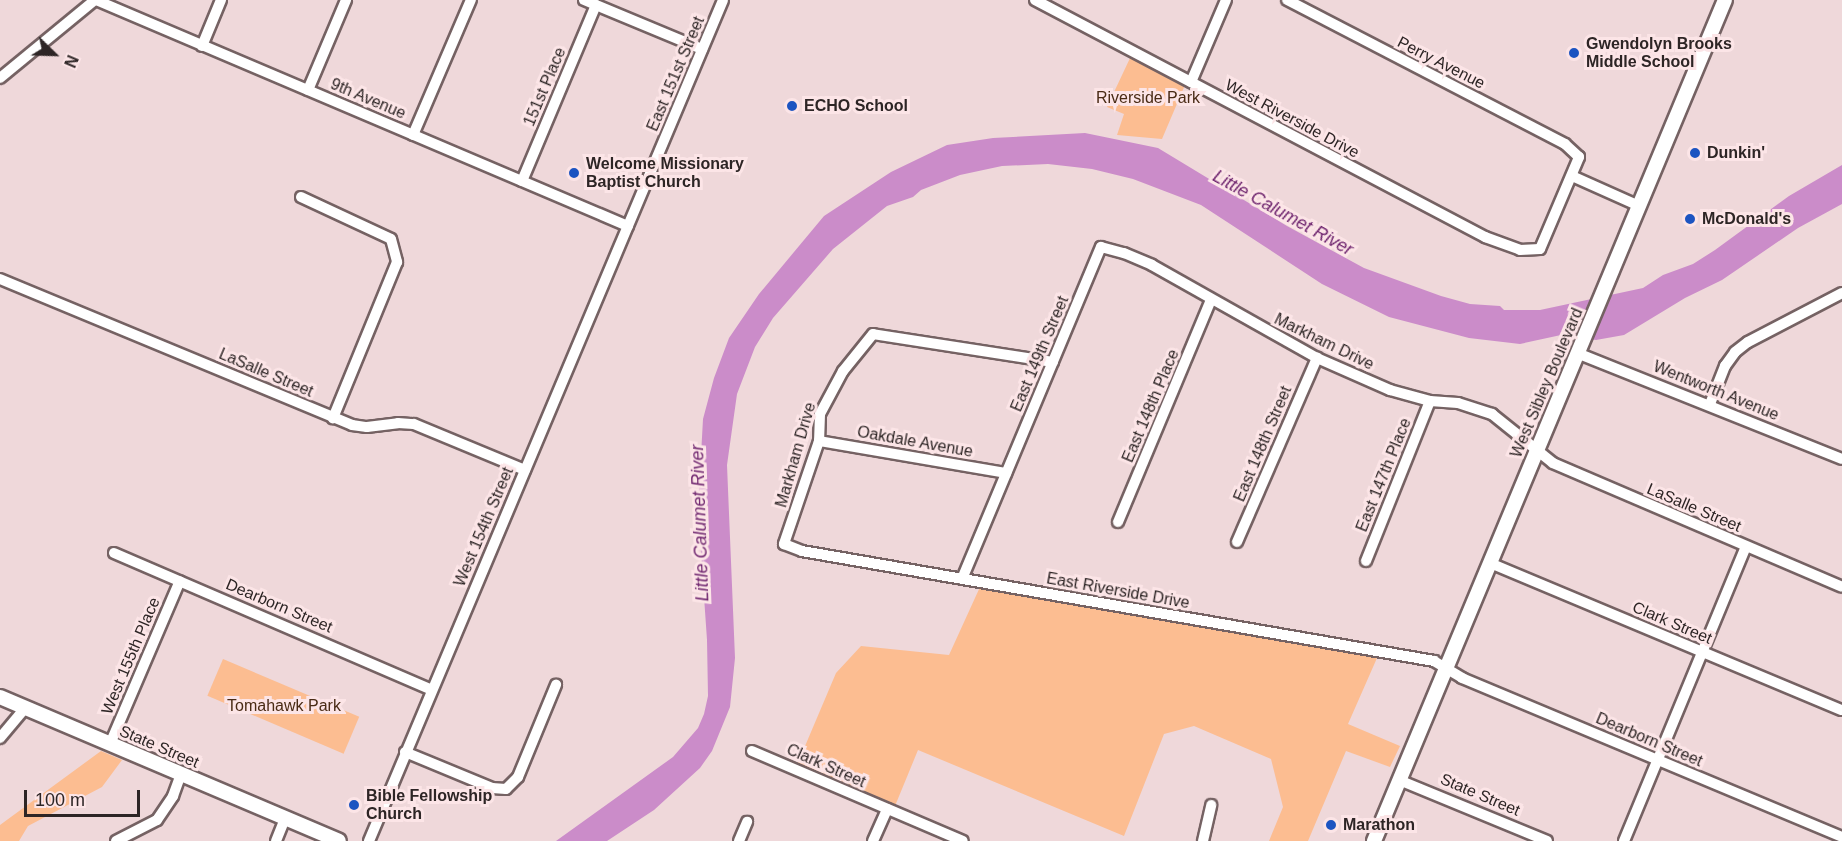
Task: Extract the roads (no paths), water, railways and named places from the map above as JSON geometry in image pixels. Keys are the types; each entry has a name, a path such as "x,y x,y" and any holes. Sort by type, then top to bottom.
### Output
{"main road":[{"name":"West Sibley Boulevard","path":"1374,841 1725,0"},
{"name":"State Street","path":"0,697 339,841"}],"street":[{"name":"9th Avenue","path":"96,0 628,226"},
{"path":"0,78 96,0"},
{"path":"201,46 221,0"},
{"path":"308,90 346,0"},
{"path":"413,135 471,0"},
{"path":"584,0 702,50"},
{"name":"East 151st Street","path":"628,226 723,0"},
{"name":"West Riverside Drive","path":"1035,0 1485,237 1520,250 1540,249 1572,176"},
{"path":"1191,82 1226,0"},
{"name":"Perry Avenue","path":"1287,0 1565,144 1579,158 1572,176"},
{"name":"151st Place","path":"522,181 596,5"},
{"path":"1572,176 1639,206"},
{"path":"301,197 379,231 391,239 397,262 333,418"},
{"name":"West 154th Street","path":"369,841 628,226"},
{"name":"Markham Drive","path":"1101,247 1124,252 1152,265 1317,358 1389,390 1430,401 1458,404 1492,414 1537,450"},
{"name":"East 149th Street","path":"962,579 1101,247"},
{"name":"LaSalle Street","path":"0,279 333,418 367,427 398,423 414,424 525,470"},
{"path":"1710,404 1725,366 1735,352 1842,293"},
{"name":"East 148th Place","path":"1118,522 1211,300"},
{"name":"Markham Drive","path":"784,544 819,441 820,414 843,371 873,334 1053,362"},
{"name":"Wentworth Avenue","path":"1579,350 1842,459"},
{"name":"East 148th Street","path":"1237,542 1317,358"},
{"name":"East 147th Place","path":"1366,561 1430,401"},
{"name":"Oakdale Avenue","path":"819,441 1006,474"},
{"name":"LaSalle Street","path":"1537,450 1553,463 1842,587"},
{"name":"East Riverside Drive","path":"784,544 802,551 1434,661 1446,669"},
{"path":"1624,841 1746,547"},
{"name":"Dearborn Street","path":"114,553 432,690"},
{"name":"Clark Street","path":"1490,563 1842,710"},
{"name":"West 155th Place","path":"110,744 180,581"},
{"name":"Dearborn Street","path":"1446,669 1462,678 1842,837"},
{"path":"405,752 492,788 506,789 518,777 556,685"},
{"path":"0,738 25,708"},
{"name":"Clark Street","path":"753,751 963,841"},
{"path":"116,841 157,820 173,796 181,774"},
{"name":"State Street","path":"1399,780 1547,841"},
{"path":"1203,841 1211,805"},
{"path":"873,841 887,810"},
{"path":"276,841 285,819"},
{"path":"739,841 747,822"}],"water":[{"name":"Little Calumet River","path":"1085,133 1158,148 1287,226 1364,268 1441,296 1470,304 1500,306 1504,310 1540,310 1643,288 1663,275 1693,264 1789,196 1842,165 1842,204 1798,228 1722,280 1685,298 1624,335 1596,340 1561,335 1520,344 1469,338 1389,317 1322,284 1201,205 1133,179 1092,169 1048,164 1002,166 960,175 921,190 913,197 887,206 833,249 773,318 755,347 737,394 727,465 735,658 730,707 712,751 700,768 654,810 607,841 556,841 673,757 698,728 704,714 708,696 707,640 698,510 703,419 714,378 729,338 759,294 824,216 891,172 947,145 993,138"}],"place":[{"name":"Gwendolyn Brooks Middle School","path":"1574,53"},
{"name":"ECHO School","path":"792,106"},
{"name":"Dunkin'","path":"1695,153"},
{"name":"Welcome Missionary Baptist Church","path":"574,173"},
{"name":"McDonald's","path":"1690,219"},
{"name":"Bible Fellowship Church","path":"354,805"},
{"name":"Marathon","path":"1331,825"}],"park label":[{"name":"Riverside Park","path":"1148,98"},
{"name":"Tomahawk Park","path":"284,706"}]}
